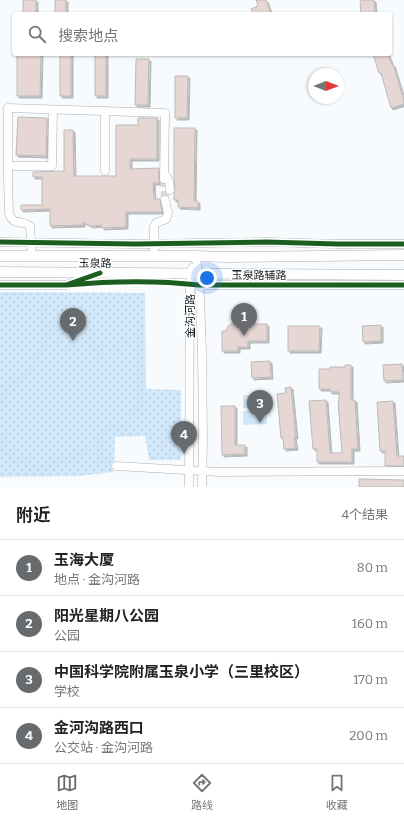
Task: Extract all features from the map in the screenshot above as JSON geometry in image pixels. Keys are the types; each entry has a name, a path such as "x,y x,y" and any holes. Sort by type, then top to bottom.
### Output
{"main road":[{"name":"玉泉路","path":"0,256 240,257 404,255"},
{"path":"169,273 182,264 183,259 179,256"},
{"path":"234,274 230,269 230,264 240,257"},
{"name":"玉泉路","path":"0,272 404,274"}],"street":[{"path":"32,256 30,226 27,224 14,222 9,213 8,108 165,113 164,176 169,181 170,190"},
{"path":"8,166 52,166 53,110"},
{"path":"104,171 105,111"},
{"path":"154,256 154,227 156,223 166,219 168,213 167,204"},
{"path":"0,242 154,244 266,242 404,244"},
{"path":"339,256 368,244"},
{"name":"金沟河路","path":"189,487 195,256"},
{"path":"0,285 66,285 100,273"},
{"name":"金沟河路","path":"195,274 199,285 202,351 202,487"},
{"name":"玉泉路辅路","path":"199,285 404,285"},
{"path":"116,466 202,471 404,471"}],"path":[{"path":"0,403 6,387 10,383 25,376 40,354 44,342 45,331 41,307"},
{"path":"45,331 48,333 57,331 63,325 76,318 78,325 82,328 91,329 92,331 92,336 87,338 84,342 87,342 96,348 102,355 109,353 114,357 114,354 125,344 127,339 143,327 143,391 140,403 126,424 107,429 96,442 103,459"},
{"path":"0,439 6,451 15,459 24,464 43,466 72,459 87,450 93,450 108,464 116,466"}],"shaded area":[{"path":"0,292 145,293 146,389 181,390 181,460 149,460 145,436 115,437 114,472 80,476 0,477"},
{"path":"243,395 267,395 267,408 243,408"},
{"path":"243,411 267,411 267,424 243,425"}],"building":[{"path":"23,0 36,0 36,12 23,12"},
{"path":"55,0 66,0 66,12 55,12"},
{"path":"256,0 266,0 270,12 252,12 251,9 258,6"},
{"path":"374,0 375,12 361,12 360,1"},
{"path":"17,56 41,56 40,96 17,96"},
{"path":"60,56 71,56 71,96 60,96"},
{"path":"95,56 106,56 106,96 95,96"},
{"path":"374,56 389,56 392,65 393,64 404,104 391,108 381,73 379,73"},
{"path":"136,59 149,59 148,105 135,105"},
{"path":"175,76 188,76 187,118 175,118"},
{"path":"18,117 47,118 46,156 16,155"},
{"path":"138,118 157,118 157,159 130,159 130,169 159,168 159,183 153,183 154,199 160,199 162,212 126,212 126,227 102,228 102,225 91,226 83,222 83,225 50,226 50,209 21,210 21,205 42,205 42,177 33,177 33,172 64,171 64,130 73,130 74,176 116,176 116,125 138,125"},
{"path":"174,128 195,128 194,201 198,201 198,208 178,207 178,200 174,200"},
{"path":"231,324 267,324 267,341 248,341 248,347 238,347 238,351 222,351 222,331 226,331 228,326"},
{"path":"381,325 381,341 363,342 362,326"},
{"path":"288,326 320,326 319,351 288,351"},
{"path":"270,361 271,377 252,378 251,362"},
{"path":"402,364 403,380 384,381 383,365"},
{"path":"345,365 351,365 351,400 355,400 358,449 352,449 352,462 317,462 317,449 313,449 309,401 326,400 330,453 342,453 338,401 339,392 330,392 330,389 319,389 319,369 345,367"},
{"path":"291,387 296,448 284,449 283,438 281,438 277,394 286,393 285,388"},
{"path":"393,401 397,456 404,456 404,466 385,466 385,451 380,451 377,402"},
{"path":"221,406 235,406 235,445 245,445 245,454 222,455"},
{"path":"359,479 404,480 404,487 359,487"}],"tunnel":[{"path":"164,179 165,200"}],"cycle path":[{"path":"0,242 135,244 266,242 404,244"},
{"path":"0,285 66,285 100,273"},
{"path":"66,285 132,282 166,282 199,285 404,285"}],"place":[{"name":"玉海大厦","path":"244,336"},
{"name":"阳光星期八公园","path":"73,341"},
{"name":"中国科学院附属玉泉小学（三里校区）","path":"260,423"},
{"name":"金河沟路西口","path":"184,454"}]}
